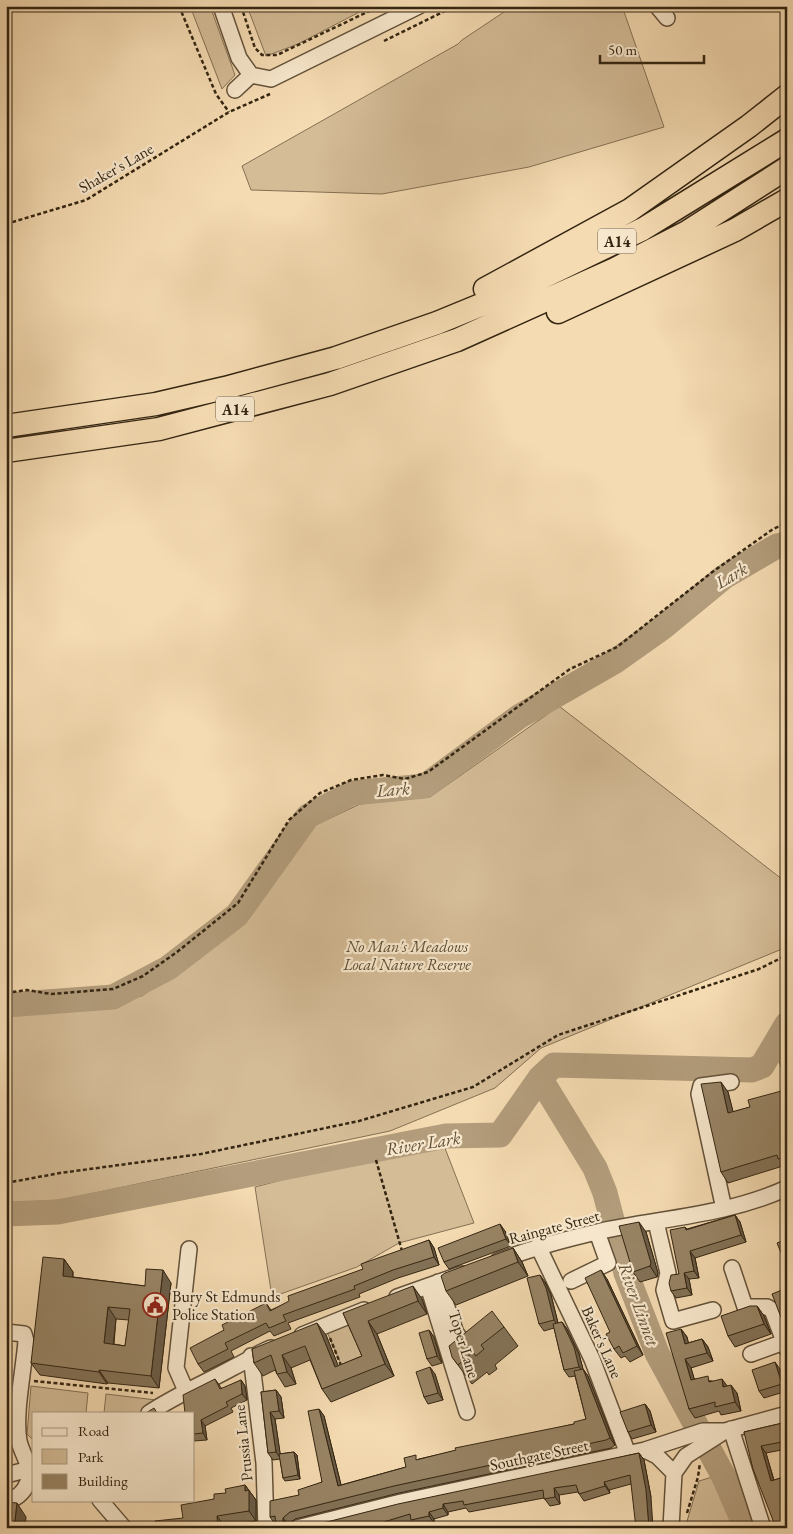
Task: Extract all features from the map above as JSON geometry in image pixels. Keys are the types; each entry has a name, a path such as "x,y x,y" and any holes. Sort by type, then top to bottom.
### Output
{"highway":[{"path":"437,323 483,290 630,210 749,126 787,96"},
{"name":"A14","path":"6,426 156,404 226,388 336,358 437,323 510,292 642,229 787,140"},
{"name":"A14","path":"6,451 159,429 330,384 457,340 598,277 687,232 787,168"},
{"path":"457,340 508,334 621,285 726,234 787,200"}],"street":[{"path":"221,6 239,58 251,74 271,80 420,6"},
{"path":"657,6 667,18"},
{"path":"235,90 251,74"},
{"path":"724,1209 699,1094 701,1086 731,1082"},
{"name":"Raingate Street","path":"150,1412 168,1400 236,1367 251,1356 324,1325 538,1246 599,1232 724,1209 783,1192"},
{"path":"656,1222 668,1273 664,1290 674,1321 713,1310"},
{"path":"571,1281 608,1263 599,1232"},
{"name":"Baker's Lane","path":"538,1246 592,1358 628,1454"},
{"path":"186,1391 176,1368 189,1249"},
{"path":"732,1268 745,1307 767,1307 772,1310 786,1346 751,1354"},
{"name":"Toper Lane","path":"433,1284 456,1333 468,1348"},
{"name":"Toper Lane","path":"433,1284 467,1412"},
{"path":"6,1332 24,1334 26,1341 18,1425 19,1442 32,1469 21,1494 6,1501"},
{"name":"Prussia Lane","path":"251,1356 264,1463 266,1528"},
{"name":"Southgate Street","path":"297,1528 401,1502 701,1438 787,1414"},
{"path":"728,1430 763,1528"},
{"path":"671,1528 674,1473 701,1438"},
{"path":"646,1450 657,1456 674,1473"},
{"path":"6,1475 32,1469"},
{"path":"102,1502 124,1528"}],"path":[{"name":"Shaker's Lane","path":"6,224 86,200 229,112 216,94 179,6"},
{"path":"241,6 255,48 262,55 277,55 380,6"},
{"path":"6,993 27,990 51,994 113,989 143,976 177,952 238,903 289,820 320,793 351,780 384,775 405,778 428,772 570,670 617,647 711,573 773,529 787,523"},
{"path":"6,1183 60,1173 201,1154 369,1118 473,1088 558,1036 760,969 787,955"},
{"path":"376,1160 404,1259"},
{"path":"324,1325 346,1376"},
{"path":"23,1380 160,1394 168,1400"},
{"path":"686,1519 698,1477 700,1462"}],"green space":[{"path":"190,6 210,6 235,75 222,89"},
{"path":"247,6 371,6 298,44 266,56"},
{"path":"513,6 622,6 664,127 529,167 382,194 251,190 242,166 458,44"},
{"name":"No Man's Meadows Local Nature Reserve","path":"559,706 787,883 787,947 541,1048 495,1088 390,1131 61,1200 6,1203 6,1018 21,1012 77,1009 142,996 241,920 307,829 360,804 430,797"},
{"path":"787,1030 787,1084 775,1049"},
{"path":"441,1138 474,1223 399,1243 357,1267 272,1297 255,1187"},
{"path":"347,1317 368,1367 346,1376 324,1325"},
{"path":"31,1386 88,1393 86,1412 32,1412 32,1439 27,1434"},
{"path":"106,1394 156,1400 156,1404 143,1412 104,1412"},
{"path":"719,1475 743,1528 685,1528 699,1481"}],"building":[{"path":"721,1082 728,1113 750,1107 748,1100 785,1090 787,1095 787,1156 778,1159 777,1155 721,1172 701,1084"},
{"path":"735,1215 741,1235 690,1251 694,1271 684,1273 687,1288 671,1291 669,1283 671,1275 679,1274 670,1230 685,1227 686,1230"},
{"path":"639,1222 651,1263 650,1266 633,1272 619,1226"},
{"path":"500,1224 506,1239 444,1262 438,1248"},
{"path":"787,1239 787,1267 777,1243"},
{"path":"429,1240 434,1257 393,1270 354,1286 355,1289 283,1315 286,1321 269,1328 266,1323 225,1343 228,1349 198,1364 190,1348 224,1330 222,1325 266,1303 270,1311 289,1301 288,1296 363,1269 361,1264"},
{"path":"513,1248 518,1262 446,1291 441,1276 445,1273"},
{"path":"43,1257 64,1259 63,1276 145,1286 146,1269 163,1270 151,1376 99,1370 99,1372 31,1363","holes":["108,1307 130,1309 125,1346 104,1343"]},
{"path":"601,1270 637,1346 623,1353 619,1346 614,1349 606,1334 610,1332 585,1278"},
{"path":"540,1275 546,1288 554,1320 539,1324 527,1278"},
{"path":"413,1286 418,1301 368,1321 385,1364 322,1389 305,1346 282,1355 287,1372 277,1374 271,1355 254,1363 252,1349 317,1323 335,1367 362,1356 343,1313"},
{"path":"787,1288 787,1333 772,1294"},
{"path":"750,1306 757,1306 764,1324 728,1336 721,1316"},
{"path":"492,1311 504,1327 481,1345 484,1349 476,1356 473,1352 458,1365 452,1357 449,1346"},
{"path":"562,1322 574,1347 579,1367 564,1370 553,1324"},
{"path":"681,1329 685,1344 702,1339 707,1353 685,1359 691,1380 708,1376 709,1382 722,1379 723,1387 731,1385 735,1402 715,1407 715,1402 689,1409 666,1333"},
{"path":"429,1330 437,1356 427,1359 419,1333"},
{"path":"775,1362 782,1384 759,1391 752,1370"},
{"path":"430,1367 438,1393 424,1397 416,1372"},
{"path":"583,1369 610,1438 606,1440 394,1486 290,1512 283,1518 283,1524 287,1528 276,1528 275,1516 270,1517 270,1501 299,1495 298,1490 322,1482 308,1411 319,1409 338,1486 406,1467 404,1458 416,1455 416,1460 456,1450 455,1448 574,1424 574,1422 586,1419 574,1371"},
{"path":"215,1379 220,1389 241,1380 242,1394 226,1402 228,1406 201,1420 203,1433 195,1434 195,1412 185,1412 183,1395"},
{"path":"276,1390 279,1411 270,1412 276,1452 268,1453 261,1392"},
{"path":"645,1404 651,1425 628,1432 620,1412"},
{"path":"154,1408 156,1412 148,1412"},
{"path":"787,1422 787,1441 761,1446 771,1481 787,1476 787,1490 784,1491 787,1499 787,1528 776,1528 753,1469 744,1432"},
{"path":"294,1452 298,1475 283,1478 279,1454"},
{"path":"639,1453 646,1490 649,1528 636,1528 630,1475 604,1482 605,1486 579,1494 576,1485 554,1488 555,1497 544,1499 543,1490 464,1505 463,1501 443,1504 443,1508 429,1512 429,1516 411,1520 410,1514 364,1528 303,1528 398,1504"},
{"path":"245,1485 245,1491 249,1490 249,1511 217,1516 218,1528 156,1528 155,1521 183,1518 181,1505 214,1499 214,1494 226,1493 225,1489"},
{"path":"6,1502 17,1503 14,1528 6,1528"}],"waterway":[{"name":"Lark","path":"6,1005 113,997 168,968 237,915 308,816 352,793 425,786 520,716 614,662 662,628 724,577 777,546 787,544"},
{"name":"River Lark","path":"6,1214 58,1212 446,1136 500,1135 540,1078 554,1065 752,1070 762,1066 787,1024"},
{"name":"River Linnet","path":"540,1078 595,1168 605,1193 626,1273 657,1353 724,1477 746,1528"}],"place":[{"name":"Bury St Edmunds Police Station","path":"155,1305"}]}
